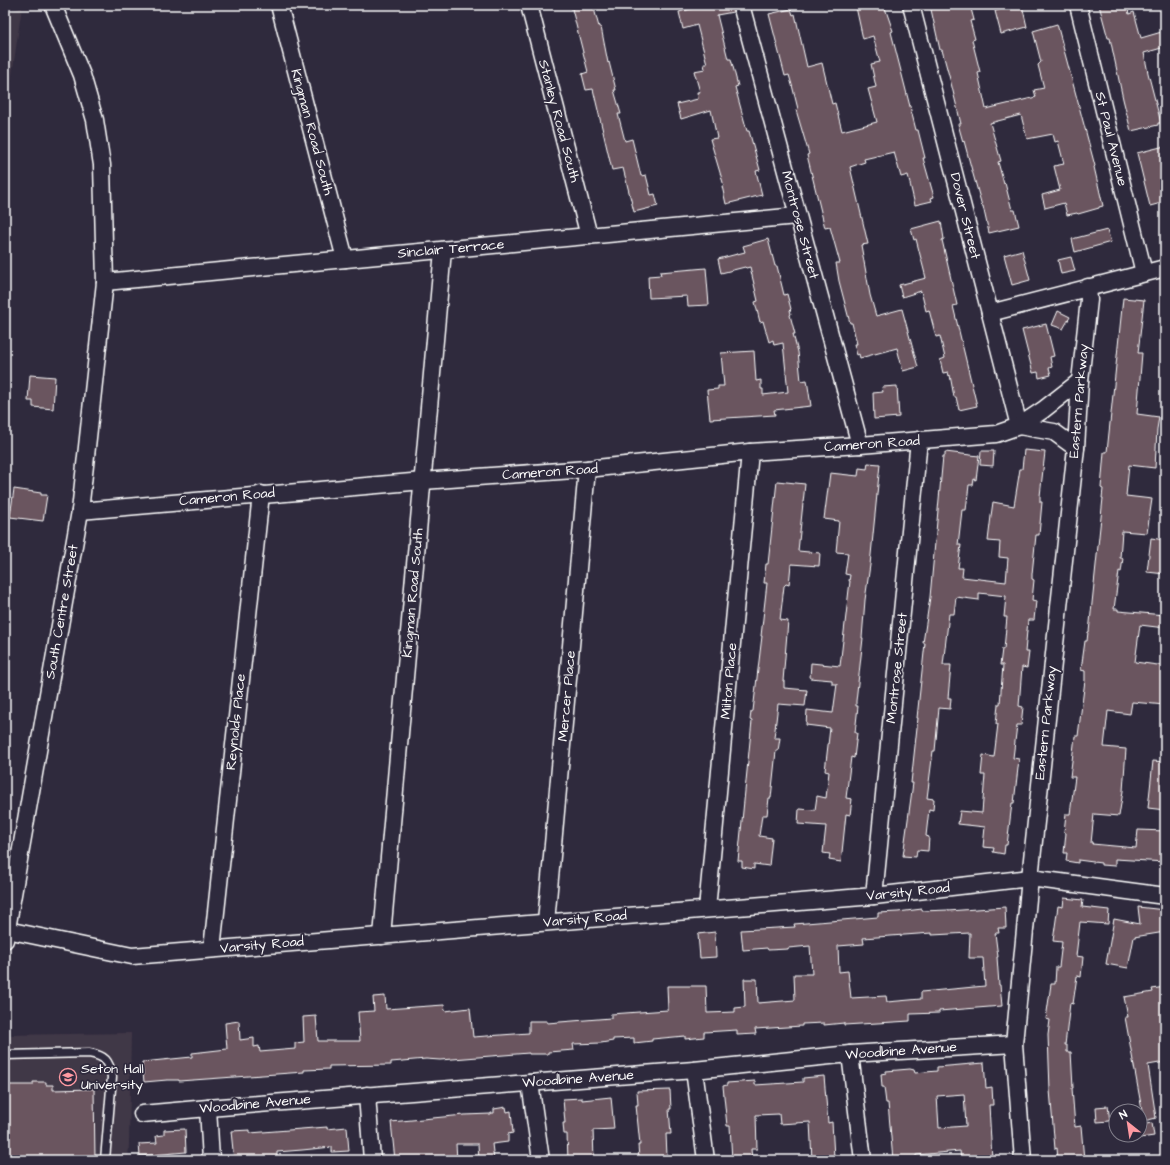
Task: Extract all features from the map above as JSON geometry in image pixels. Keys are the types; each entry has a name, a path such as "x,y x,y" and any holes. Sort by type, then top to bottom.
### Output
{"street":[{"name":"South Centre Street","path":"6,935 80,511 105,282 102,165 95,120 82,75 53,5"},
{"name":"Kingman Road South","path":"279,5 345,259"},
{"name":"Stanley Road South","path":"529,5 589,236"},
{"name":"Montrose Street","path":"740,5 860,446"},
{"name":"Dover Street","path":"911,5 1018,426"},
{"name":"St Paul Avenue","path":"1078,5 1144,273"},
{"name":"Sinclair Terrace","path":"105,282 797,216"},
{"name":"Kingman Road South","path":"382,936 444,250"},
{"path":"990,313 1165,268"},
{"name":"Eastern Parkway","path":"1023,1160 1014,1044 1030,878 1076,448 1080,381 1089,300 1088,287"},
{"name":"Cameron Road","path":"80,511 261,494 587,469 750,452 860,446 996,434 1018,426 1080,381"},
{"name":"Cameron Road","path":"1018,426 1054,432 1076,448"},
{"name":"Montrose Street","path":"874,896 919,440"},
{"name":"Milton Place","path":"708,909 750,452"},
{"name":"Mercer Place","path":"546,922 587,469"},
{"name":"Reynolds Place","path":"212,949 261,494"},
{"name":"Varsity Road","path":"6,935 132,956 874,896 1030,878 1165,896"},
{"name":"Woodbine Avenue","path":"142,1114 694,1070 850,1054 1014,1044"},
{"path":"850,1054 863,1160"},
{"path":"694,1070 706,1160"},
{"path":"530,1083 541,1160"},
{"path":"367,1095 372,1160"},
{"path":"208,1108 211,1160"}],"lane":[{"path":"5,1055 89,1053 99,1055 106,1060 110,1066 112,1077 105,1160"}],"shaded area":[{"path":"22,7 5,122 5,14"},
{"name":"Seton Hall University","path":"131,1033 128,1160 5,1160 5,1035"}],"building":[{"path":"571,5 593,5 599,27 601,27 608,63 609,62 616,90 614,90 621,114 618,114 625,141 632,139 641,176 646,175 651,195 655,194 658,206 634,212 623,168 612,170 593,89 586,90 582,74 588,72"},
{"path":"706,5 732,5 733,12 717,15 728,59 731,59 738,86 735,87 747,131 749,131 760,170 756,171 762,195 726,204 722,186 724,186 710,139 717,138 711,110 681,119 677,104 698,99 697,92 700,92 694,71 705,69 704,64 707,64 697,25 683,29 679,12"},
{"path":"858,5 884,5 893,31 891,32 916,130 918,130 925,158 923,158 934,197 931,198 932,201 915,205 908,175 901,177 894,152 864,159 865,162 850,167 868,244 861,245 870,295 876,316 902,309 918,367 903,371 897,348 860,358 859,354 857,355 854,344 857,344 852,323 850,323 839,281 836,263 840,263 830,227 825,228 807,155 809,154 796,110 798,109 792,85 789,75 785,76 769,14 791,9 793,15 795,14 807,67 822,63 832,104 835,103 842,131 877,122 868,89 876,87 871,64 880,62 873,36 863,39 856,7 859,6"},
{"path":"930,5 970,5 974,20 970,21 975,39 972,40 980,72 978,73 986,109 1036,97 1034,90 1044,88 1038,65 1041,62 1033,31 1057,24 1095,166 1103,206 1078,214 1067,215 1064,203 1045,208 1042,195 1060,190 1054,166 1064,164 1058,141 1055,142 1053,134 1027,139 1021,115 990,123 1001,161 998,162 1004,184 1005,183 1012,210 1015,210 1019,226 989,233 983,206 958,124 961,124 942,50 940,50"},
{"path":"1015,5 1022,5 1027,27 1001,34 995,11"},
{"path":"1099,5 1127,5 1129,14 1134,12 1141,38 1165,31 1165,47 1144,53 1161,123 1158,123 1158,125 1131,131 1110,38 1108,38"},
{"path":"1165,146 1165,202 1150,206 1137,153"},
{"path":"941,221 944,239 942,240 957,305 953,306 977,406 959,410 956,397 954,397 950,375 949,376 948,372 943,373 940,360 945,358 940,336 936,337 929,310 926,311 921,291 902,297 899,285 926,278 916,239 914,240 911,229"},
{"path":"1107,230 1111,242 1075,252 1072,239"},
{"path":"768,239 775,266 777,266 784,295 787,294 791,309 790,315 798,352 801,381 807,380 811,406 774,410 775,415 710,419 707,390 718,389 718,386 724,386 721,353 754,351 756,381 761,380 763,395 788,392 783,343 774,345 773,340 769,342 763,321 760,322 755,302 758,301 750,267 721,273 718,259 745,252 743,246"},
{"path":"1022,250 1030,280 1012,285 1004,255"},
{"path":"1071,257 1075,271 1061,274 1058,260"},
{"path":"706,268 709,305 688,306 687,296 649,298 648,276 661,275 660,272"},
{"path":"1123,298 1144,300 1138,353 1142,353 1137,414 1159,417 1155,468 1129,465 1126,496 1152,499 1147,533 1122,531 1120,558 1123,558 1121,572 1119,571 1114,609 1118,609 1118,611 1165,615 1165,628 1140,625 1135,662 1165,666 1165,705 1132,702 1130,714 1108,711 1104,747 1126,749 1123,791 1119,816 1094,814 1091,843 1136,848 1138,830 1165,831 1165,862 1115,859 1115,866 1101,865 1101,863 1078,860 1078,863 1066,861 1067,853 1064,853 1066,833 1064,832 1066,814 1070,814 1075,777 1070,777 1075,736 1078,736 1085,680 1085,671 1081,670 1085,641 1087,641 1089,632 1103,498 1103,489 1101,488 1104,452 1107,452"},
{"path":"1058,311 1070,317 1063,329 1052,325"},
{"path":"1046,324 1054,356 1050,357 1052,367 1049,368 1051,375 1039,378 1038,372 1033,373 1022,330"},
{"path":"30,375 55,377 53,409 33,407 33,401 28,401"},
{"path":"897,386 899,417 874,419 873,393 883,392 882,387"},
{"path":"1024,450 1045,452 1040,496 1040,502 1042,502 1039,535 1036,535 1032,574 1032,579 1034,580 1032,600 1036,601 1034,620 1028,620 1025,652 1029,652 1027,668 1022,667 1019,706 1023,707 1021,725 1017,725 1013,758 1019,759 1007,845 1005,845 1004,854 993,852 994,848 983,847 985,827 958,824 960,811 982,813 985,775 981,775 983,755 994,757 998,724 996,724 998,704 1000,704 1003,665 1000,665 1002,649 1004,649 1007,617 1004,617 1006,596 979,593 979,600 956,597 954,614 949,614 943,665 951,665 948,698 951,698 950,709 939,708 935,751 933,751 927,798 934,799 933,810 929,809 926,836 929,837 928,851 917,850 916,857 903,856 913,783 911,783 925,643 923,643 930,597 943,456 945,456 945,452 979,456 976,480 974,479 973,485 969,485 966,510 962,510 958,545 961,545 958,568 963,568 962,577 1006,582 1008,558 999,557 1000,542 988,541 991,516 993,502 1014,506 1020,469 1022,469"},
{"path":"981,451 994,451 993,466 980,465"},
{"path":"868,463 880,464 865,600 863,638 856,701 856,706 858,706 855,733 857,733 854,758 851,757 846,798 852,799 850,815 846,814 841,862 829,860 830,854 823,853 826,826 798,824 799,809 815,810 817,796 826,798 829,772 825,771 830,728 806,725 807,710 833,713 837,684 832,684 832,680 810,678 811,663 840,666 850,581 850,575 845,574 848,553 836,552 839,521 824,519 830,473 858,476 859,468 867,469"},
{"path":"777,481 805,484 798,551 820,553 819,566 791,564 789,585 786,584 784,586 780,620 788,621 783,681 784,688 807,690 805,706 778,704 774,738 780,738 778,751 776,751 771,798 769,798 767,815 762,815 759,836 772,838 769,866 754,864 754,869 742,867 742,861 738,861 752,721 750,720 751,712 753,711 767,583 764,583 766,564 768,564"},
{"path":"14,489 47,495 43,521 10,517"},
{"path":"1151,538 1165,540 1162,561 1165,561 1165,574 1147,572"},
{"path":"1153,761 1165,762 1165,810 1148,808"},
{"path":"1064,898 1083,900 1082,907 1109,910 1108,924 1080,922 1076,956 1083,957 1081,977 1077,976 1073,1004 1070,1003 1065,1045 1067,1045 1067,1052 1071,1052 1075,1127 1081,1126 1084,1160 1058,1160 1057,1148 1055,1149 1050,1090 1048,1035 1050,1020 1046,1019 1051,984 1055,984 1056,967 1059,967 1062,942 1053,941 1058,906 1063,907"},
{"path":"1005,907 1006,928 998,928 999,933 995,933 1002,1006 939,1011 939,1013 910,1014 910,1021 844,1025 844,1023 824,1025 824,1023 802,1024 802,1026 755,1029 756,1034 737,1035 737,1030 704,1032 704,1037 685,1039 685,1036 652,1039 652,1041 634,1043 634,1038 613,1039 613,1041 601,1043 573,1044 574,1050 548,1052 548,1054 529,1053 440,1060 426,1059 391,1062 391,1065 329,1066 329,1069 304,1070 304,1072 144,1082 142,1062 192,1057 192,1053 227,1049 225,1023 239,1021 240,1040 254,1038 254,1047 259,1046 260,1052 295,1049 295,1043 304,1042 303,1017 316,1016 318,1041 360,1041 358,1012 374,1011 373,997 385,996 386,1009 444,1005 445,1011 470,1008 473,1037 529,1033 529,1021 547,1021 547,1023 611,1018 611,1014 668,1010 667,986 706,986 707,1013 735,1012 735,1008 745,1007 744,979 757,979 758,1003 795,1000 794,974 812,974 810,946 788,949 768,950 767,948 743,950 741,930 795,927 794,924 878,917 878,913 922,909 922,911 948,911","holes":["932,933 932,935 970,933 969,958 983,958 985,986 921,992 921,999 887,1002 886,996 851,998 848,971 839,972 838,946 864,944 863,938"]},
{"path":"1138,907 1165,910 1165,932 1134,937 1128,968 1106,964 1114,919 1140,924"},
{"path":"715,932 716,957 700,958 698,934"},
{"path":"1165,987 1165,1062 1148,1065 1156,1118 1148,1120 1148,1103 1141,1103 1125,1017 1128,1017 1124,997 1153,992 1152,989"},
{"path":"984,1063 986,1088 992,1087 993,1105 989,1105 992,1159 961,1160 960,1151 916,1155 916,1160 893,1160 888,1103 886,1103 884,1087 882,1087 881,1074 886,1073 886,1071 910,1069 914,1070 915,1073 937,1071 937,1067","holes":["964,1094 966,1126 939,1128 937,1096"]},
{"path":"824,1076 828,1123 832,1122 834,1158 830,1158 830,1160 812,1160 810,1122 780,1124 779,1114 756,1115 757,1149 751,1149 752,1160 732,1160 730,1126 727,1126 723,1086 727,1085 727,1083 755,1081 755,1085 803,1082 803,1078"},
{"path":"33,1082 46,1082 46,1085 53,1085 53,1090 94,1089 95,1160 5,1160 5,1085 33,1085"},
{"path":"670,1090 671,1109 669,1109 671,1134 666,1134 667,1156 639,1158 638,1145 640,1145 636,1105 638,1105 637,1091"},
{"path":"611,1097 614,1129 593,1130 594,1160 568,1160 567,1134 564,1134 563,1123 565,1123 563,1099 582,1098 582,1100"},
{"path":"1108,1106 1108,1121 1097,1122 1096,1107"},
{"path":"506,1107 507,1112 511,1111 513,1133 508,1134 508,1142 492,1144 494,1160 479,1160 478,1144 456,1144 457,1160 395,1160 391,1122 491,1114 494,1113 494,1109"},
{"path":"1152,1123 1154,1136 1148,1137 1148,1124"},
{"path":"327,1127 327,1129 347,1127 349,1151 332,1152 332,1147 277,1152 277,1157 252,1160 234,1160 231,1131 250,1130 250,1133"},
{"path":"185,1129 186,1152 140,1156 139,1144 157,1143 156,1136 164,1135 164,1130"}],"place":[{"name":"Seton Hall University","path":"68,1077"}]}
